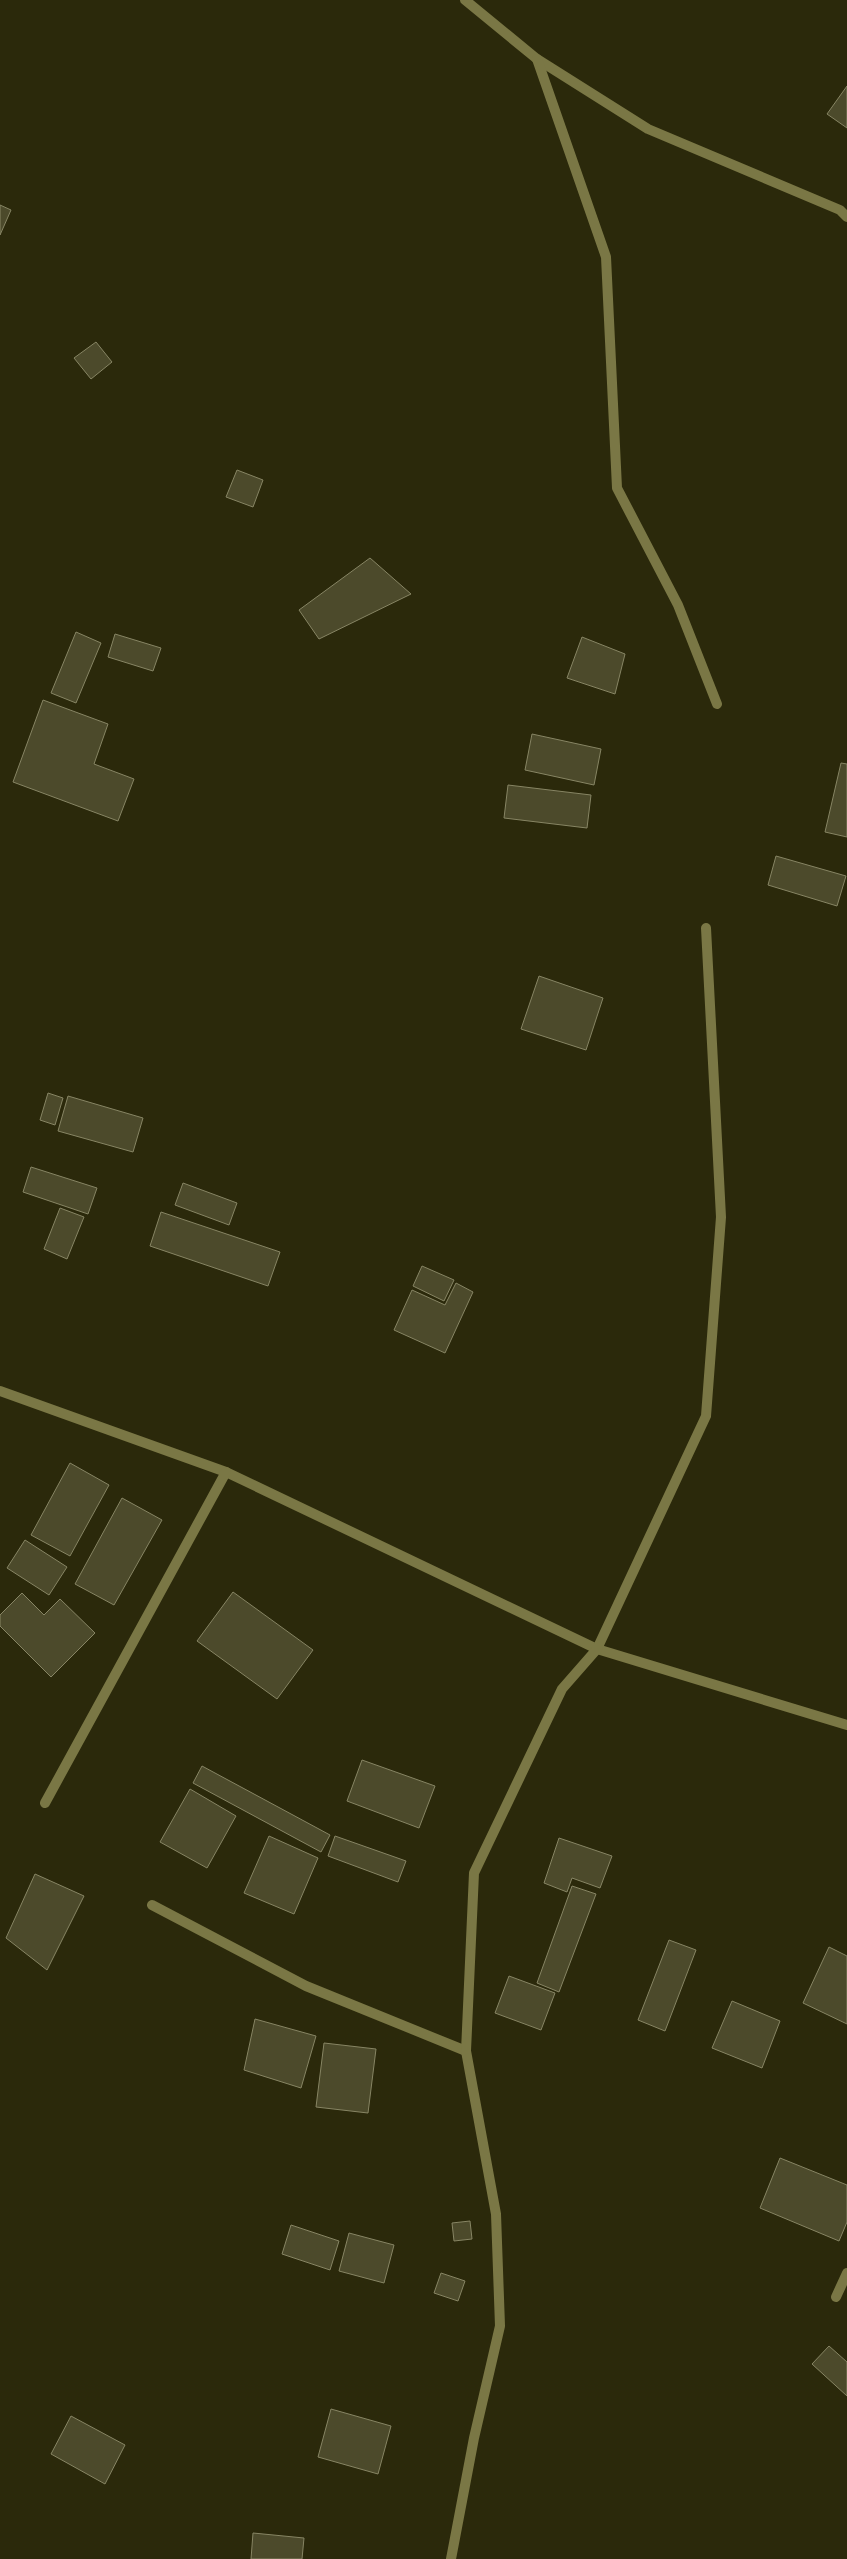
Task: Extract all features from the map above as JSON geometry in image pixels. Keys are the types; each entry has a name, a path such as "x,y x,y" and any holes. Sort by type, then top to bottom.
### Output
{"street":[{"path":"465,0 538,58 648,129 840,210 847,217"},
{"path":"538,58 606,257 617,488 678,605 717,704"},
{"path":"451,2559 474,2438 500,2326 496,2214 466,2051 474,1873 562,1690 597,1649 706,1416 721,1217 706,928"},
{"path":"0,1391 226,1472 597,1649 847,1725"},
{"path":"46,1803 226,1472"},
{"path":"152,1905 306,1986 466,2051"},
{"path":"836,2297 847,2273"}],"building":[{"path":"847,86 847,128 827,114"},
{"path":"0,205 11,210 0,235"},
{"path":"96,342 112,362 91,379 74,358"},
{"path":"237,470 263,480 253,507 226,497"},
{"path":"370,558 411,594 319,639 299,610"},
{"path":"76,632 101,643 76,703 51,693"},
{"path":"115,634 161,648 153,671 108,657"},
{"path":"582,637 625,654 615,694 567,678"},
{"path":"43,700 108,724 94,764 134,779 118,821 13,782"},
{"path":"532,734 601,749 594,785 525,770"},
{"path":"841,763 847,764 847,837 825,832"},
{"path":"508,785 591,795 587,828 504,818"},
{"path":"776,856 846,876 837,906 768,885"},
{"path":"539,976 603,998 586,1050 521,1029"},
{"path":"48,1093 63,1098 55,1125 40,1120"},
{"path":"68,1096 143,1118 133,1152 58,1131"},
{"path":"31,1167 97,1188 88,1214 23,1192"},
{"path":"183,1183 237,1203 229,1225 175,1205"},
{"path":"60,1208 84,1217 67,1259 44,1249"},
{"path":"161,1212 280,1252 268,1286 150,1246"},
{"path":"422,1266 454,1280 444,1301 413,1286"},
{"path":"456,1283 473,1292 445,1353 394,1330 412,1290 445,1305"},
{"path":"70,1463 109,1485 70,1556 31,1535"},
{"path":"122,1498 162,1520 114,1605 75,1584"},
{"path":"25,1540 67,1567 49,1595 7,1568"},
{"path":"233,1592 313,1650 277,1699 197,1641"},
{"path":"22,1593 44,1615 60,1599 95,1633 51,1677 0,1626 0,1615"},
{"path":"362,1760 435,1786 419,1828 347,1801"},
{"path":"202,1766 330,1835 321,1852 193,1783"},
{"path":"190,1789 236,1816 207,1868 160,1842"},
{"path":"269,1836 318,1858 294,1914 244,1893"},
{"path":"335,1836 406,1861 398,1882 328,1856"},
{"path":"559,1838 612,1856 600,1888 572,1878 567,1892 544,1883"},
{"path":"35,1874 84,1896 47,1970 6,1938"},
{"path":"572,1886 596,1894 559,1992 537,1983"},
{"path":"669,1940 696,1950 665,2031 638,2020"},
{"path":"829,1947 847,1956 847,2024 803,2003"},
{"path":"509,1976 555,1993 541,2030 495,2013"},
{"path":"732,2001 780,2021 762,2068 712,2048"},
{"path":"255,2019 316,2036 301,2088 244,2070"},
{"path":"324,2043 376,2049 368,2113 316,2107"},
{"path":"780,2158 847,2185 847,2222 839,2241 760,2208"},
{"path":"470,2221 472,2239 454,2241 452,2223"},
{"path":"291,2225 339,2241 330,2270 282,2254"},
{"path":"349,2233 394,2245 384,2283 339,2271"},
{"path":"441,2273 465,2281 458,2301 434,2293"},
{"path":"829,2346 847,2362 847,2396 812,2364"},
{"path":"331,2409 391,2426 378,2474 318,2457"},
{"path":"71,2416 125,2445 105,2484 51,2454"},
{"path":"253,2533 304,2538 302,2559 251,2559"}]}
